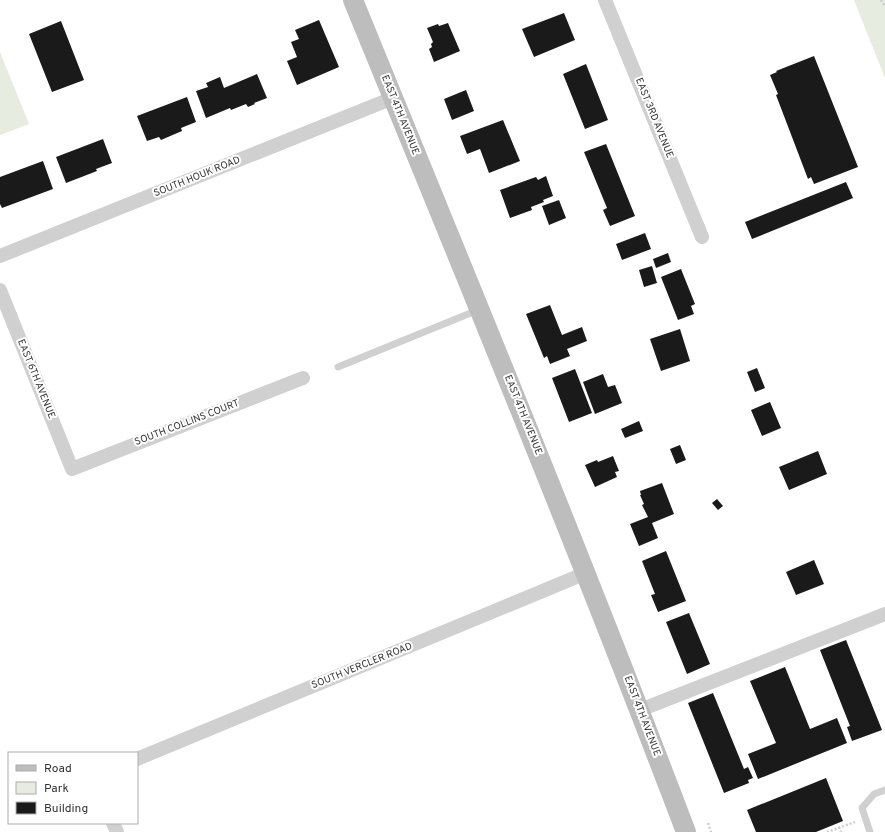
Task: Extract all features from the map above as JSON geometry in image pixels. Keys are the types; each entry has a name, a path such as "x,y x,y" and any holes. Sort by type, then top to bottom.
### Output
{"street":[{"name":"EAST 4TH AVENUE","path":"353,0 586,573 686,832"},
{"name":"EAST 3RD AVENUE","path":"605,0 702,236"},
{"name":"SOUTH HOUK ROAD","path":"0,256 393,98"},
{"name":"EAST 6TH AVENUE","path":"0,290 72,469"},
{"name":"SOUTH COLLINS COURT","path":"72,469 303,378"},
{"name":"SOUTH VERCLER ROAD","path":"138,759 586,573"},
{"path":"640,710 885,614"}],"lane":[{"path":"338,367 480,310"},
{"path":"870,832 862,808 874,794 885,790"}],"path":[{"path":"881,0 885,6"},
{"path":"827,832 865,818"},
{"path":"708,823 711,832"},
{"path":"839,827 841,832"}],"green space":[{"path":"854,0 885,0 885,78"},
{"path":"0,52 29,124 0,135"}],"building":[{"path":"564,13 575,40 534,57 522,29"},
{"path":"319,20 339,67 297,85 287,61 297,57 291,42 299,39 295,30"},
{"path":"61,21 84,80 52,92 29,34"},
{"path":"448,23 460,51 434,62 429,49 432,47 431,44 433,42 427,28 438,24 439,26"},
{"path":"814,56 858,167 814,184 811,177 808,179 776,95 778,94 770,75 777,72 776,71"},
{"path":"586,64 608,120 585,129 563,74"},
{"path":"257,74 267,98 248,107 246,104 231,110 230,108 206,118 196,91 208,87 206,83 220,77 224,88"},
{"path":"466,90 474,111 452,120 444,99"},
{"path":"187,97 196,122 181,128 182,131 161,140 159,137 147,141 137,116"},
{"path":"503,120 520,161 489,173 480,149 467,154 460,136"},
{"path":"103,139 112,163 96,169 97,171 66,183 56,157"},
{"path":"606,144 635,216 610,226 603,210 607,208 584,152"},
{"path":"43,161 53,189 2,208 0,204 0,177"},
{"path":"546,176 553,196 543,200 544,202 531,207 532,210 510,218 500,190 536,177 538,180"},
{"path":"846,182 853,198 752,239 745,222"},
{"path":"559,200 566,218 549,225 542,206"},
{"path":"645,233 651,249 622,260 616,244"},
{"path":"668,253 671,262 656,268 653,259"},
{"path":"652,266 657,283 644,287 639,270"},
{"path":"681,269 695,304 691,306 694,314 678,320 661,277"},
{"path":"550,305 562,335 582,327 587,341 567,349 570,356 550,364 547,356 544,358 526,314"},
{"path":"680,329 690,361 661,371 650,339"},
{"path":"757,368 765,388 755,392 747,372"},
{"path":"575,369 592,413 569,422 552,378"},
{"path":"603,374 608,387 615,385 622,403 595,414 583,382"},
{"path":"770,402 781,428 762,436 751,410"},
{"path":"639,421 643,431 625,438 621,429"},
{"path":"680,445 686,460 676,464 670,449"},
{"path":"818,451 827,474 789,490 779,467"},
{"path":"613,456 619,471 615,472 617,477 595,487 585,465"},
{"path":"662,483 674,514 652,523 658,538 639,546 630,524 648,517 642,505 644,504 640,491"},
{"path":"717,499 723,506 718,510 712,503"},
{"path":"666,551 686,601 658,612 651,595 655,594 642,561"},
{"path":"814,560 824,584 796,595 786,572"},
{"path":"689,613 710,664 687,674 666,622"},
{"path":"846,640 882,730 852,741 847,727 850,726 820,650"},
{"path":"785,667 810,729 837,718 847,743 758,779 748,754 776,743 750,681"},
{"path":"713,693 744,769 748,767 753,778 748,780 749,783 724,793 688,703"},
{"path":"826,778 843,821 816,832 756,832 747,810"}]}
